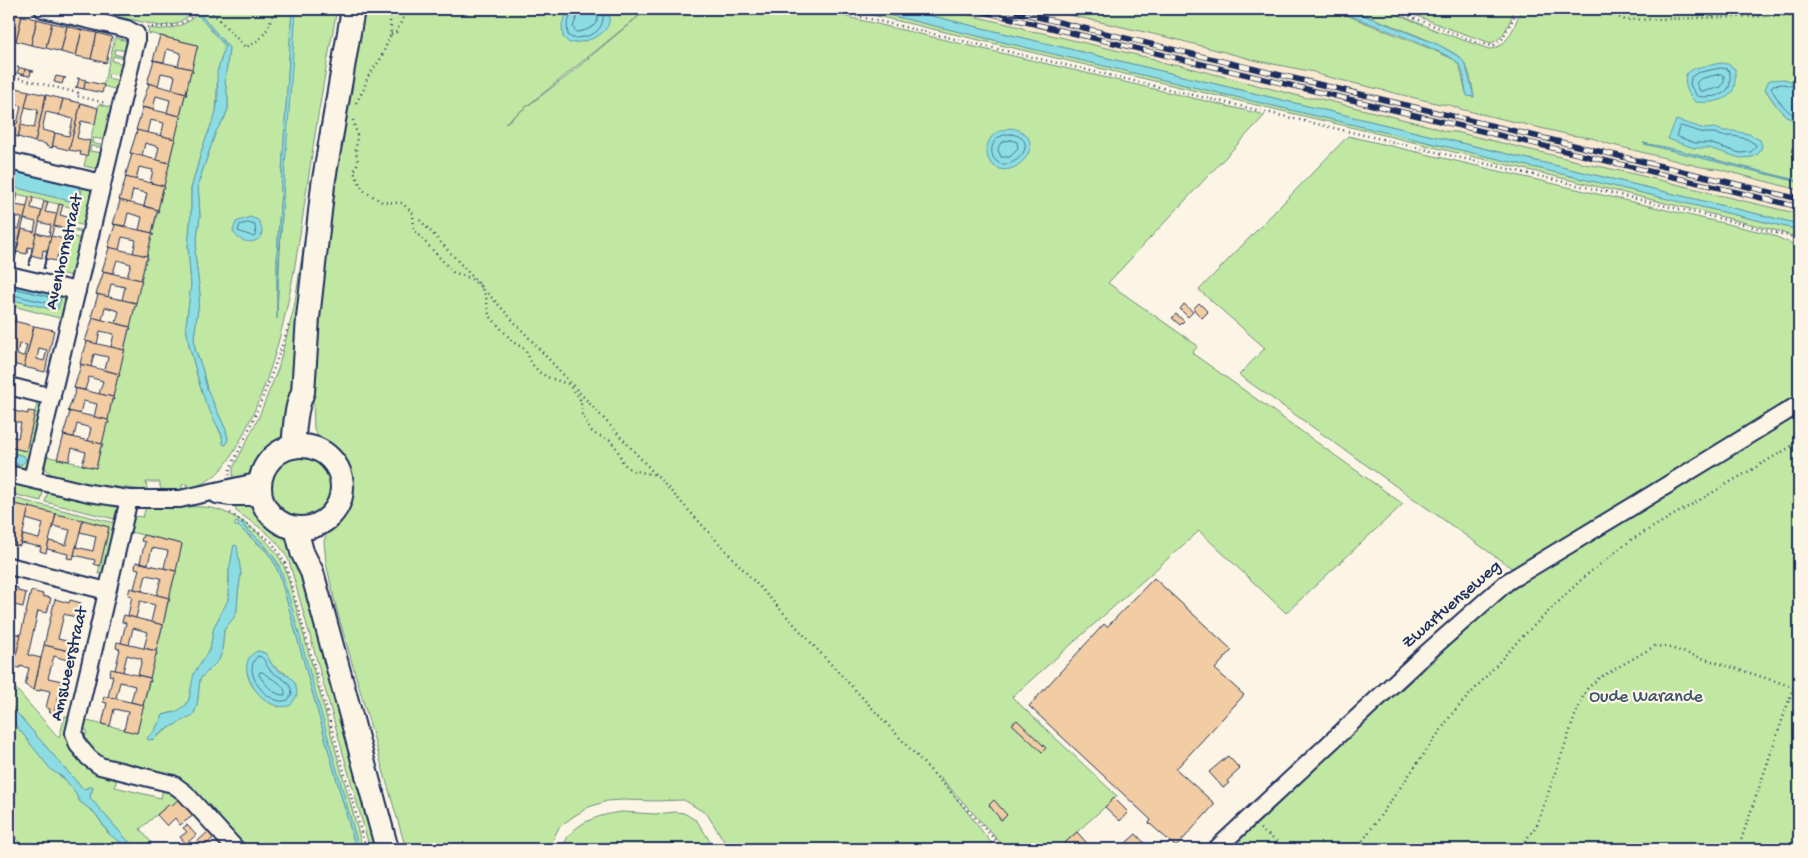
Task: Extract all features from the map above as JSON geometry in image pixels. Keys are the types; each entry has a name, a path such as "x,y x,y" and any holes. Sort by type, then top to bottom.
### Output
{"main road":[{"path":"302,447 306,400 304,392 308,318 322,195 354,9"},
{"path":"302,447 325,454 336,465 342,478 342,493 337,507 328,519 304,527 284,524 273,517 265,507 261,489 264,470 272,459 282,452 302,447"},
{"path":"304,527 314,551 312,572 388,849"}],"street":[{"path":"43,9 127,29 136,34"},
{"name":"Avenhornstraat","path":"32,480 136,42 136,34"},
{"path":"9,161 102,183"},
{"path":"9,275 77,291"},
{"path":"9,386 52,396"},
{"name":"Zwartvenseweg","path":"1216,849 1420,658 1507,582 1799,404"},
{"path":"9,474 88,493 130,499 180,499 261,489"},
{"name":"Amsweerstraat","path":"130,499 74,733 78,746 100,766 173,784 185,793 236,849"},
{"name":"Amsweerstraat","path":"9,566 107,590"}],"path":[{"path":"191,9 195,13"},
{"path":"136,34 148,26 163,28 181,24 199,9"},
{"path":"210,9 245,47 252,45 263,36 272,20 273,9"},
{"path":"354,106 364,89 367,78 380,60 391,34 389,9"},
{"path":"391,34 396,32 408,9"},
{"path":"827,9 1793,237 1799,240"},
{"path":"1390,9 1476,42 1493,46 1503,38 1518,9"},
{"path":"1601,9 1625,20 1799,15"},
{"path":"1712,17 1715,9"},
{"path":"10,76 78,92 77,96 120,107"},
{"path":"352,114 357,134 356,151 358,162 354,172 363,190 382,202 400,202 406,206 412,213 414,230 453,272 470,278 480,286 486,296 489,315 513,342 525,349 532,364 539,372 547,377 568,384 577,394 581,401 582,414 590,430 610,440 617,449 623,463 631,470 657,475"},
{"path":"420,220 1004,849"},
{"path":"289,324 249,432 230,468 232,514 272,542 285,563 366,849"},
{"path":"1357,849 1452,714 1518,641 1584,577 1631,540 1799,442"},
{"path":"1519,849 1537,824 1580,702 1587,689 1599,678 1655,646 1667,647 1794,687"},
{"path":"1738,849 1799,672"},
{"path":"1248,818 1286,849"}],"shaded area":[{"path":"943,9 1043,9 1175,39 1258,61 1314,72 1570,135 1592,138 1609,144 1799,190 1799,214 1595,165 1585,165 1577,161 1508,144 1444,131 1347,105 1317,98 1307,98 1175,64 1168,65 1154,59 1028,31 1020,27"}],"green space":[{"path":"85,9 193,9 225,46 218,69 216,112 202,149 191,189 188,247 191,285 186,326 200,386 223,439 228,439 226,430 207,389 195,349 194,338 200,294 195,254 200,216 198,184 216,131 228,109 225,82 229,48 196,9 292,9 277,255 277,310 288,98 296,9 337,9 290,294 272,362 261,396 230,458 217,474 199,485 188,488 187,484 182,485 182,489 164,491 160,487 160,482 146,482 147,488 145,490 97,485 52,476 45,467 46,456 96,468 129,329 131,329 129,328 197,45 148,33 149,28 167,29 184,24 194,17 192,14 176,24 160,26"},
{"path":"363,9 813,9 1265,115 1108,283 1198,346 1192,353 1403,504 1286,613 1199,531 1012,697 1117,796 1058,849 1006,849 940,777 996,849 729,849 707,814 684,800 622,800 607,801 589,807 574,816 559,827 551,849 406,849 337,611 326,563 324,541 330,524 344,513 349,496 347,473 338,458 320,441 314,429 312,368 330,185","holes":["640,15 566,77 521,111"]},
{"path":"847,9 863,9 1799,230 1799,239 1778,231 1715,215"},
{"path":"903,9 943,9 1020,27 1028,31 1154,59 1168,65 1175,64 1307,98 1317,98 1444,131 1456,132 1584,164 1656,179 1715,195 1799,214 1799,224"},
{"path":"1043,9 1331,9 1455,60 1460,67 1466,93 1474,97 1467,68 1455,54 1409,32 1348,9 1385,9 1440,32 1489,49 1496,48 1506,40 1514,28 1521,9 1799,9 1799,84 1784,79 1765,89 1783,113 1799,123 1799,181 1643,143 1799,182 1799,190 1609,144 1592,138 1570,135 1314,72 1258,61 1175,39"},
{"path":"1400,9 1515,9 1503,34 1491,43"},
{"path":"115,38 128,41 127,51 115,49 114,54 126,57 125,59 113,56 112,61 124,64 121,76 109,73 108,78 120,81 118,90 103,86"},
{"path":"327,95 286,438 270,452 252,475 233,481 233,468 258,419 278,369 294,308"},
{"path":"99,104 113,108 106,140 93,138 92,143 104,146 104,148 91,146 90,151 102,153 98,169 84,166"},
{"path":"1348,136 1770,234 1799,247 1799,395 1513,569 1239,375 1265,348 1199,290"},
{"path":"75,184 92,189 93,191 85,226 73,223 72,228 84,231 83,233 71,231 70,236 82,239 72,276 59,273 74,208 9,192 9,186 74,202 82,192 80,187"},
{"path":"57,295 63,296 66,304 63,319 9,305 9,299 55,310"},
{"path":"37,403 42,404 28,464 21,469 9,467 9,462 21,465 24,456 9,452 9,447 26,451"},
{"name":"Oude Warande","path":"1799,409 1799,849 1231,849 1364,723 1437,658 1487,608 1528,579"},
{"path":"301,456 318,461 326,469 331,486 326,503 318,511 301,516 284,511 276,503 271,486 276,469 284,461"},
{"path":"9,482 43,491 41,501 9,493"},
{"path":"48,491 113,504 119,510 119,520 45,502"},
{"path":"9,497 115,523 102,573 98,574 109,527 9,503"},
{"path":"235,503 252,504 259,508 291,537 380,849 370,849 289,561 272,538 236,511"},
{"path":"146,507 204,507 216,509 241,520 253,529 281,560 286,571 363,849 359,849 278,563 265,545 239,522 235,523 235,526 238,526 268,553 280,576 356,849 243,849 189,787 98,758 79,734 86,735 87,730 80,728 82,720 137,732 182,544 130,532 135,516 143,517","holes":["234,546 241,574 237,610 224,630 219,660 200,679 197,706 193,715 175,724 152,740 147,738 155,730 163,715 180,710 189,699 197,668 210,649 214,627 228,601 229,571","258,651 265,653 273,666 288,675 295,684 279,707 258,694 251,684 247,672"]},
{"path":"9,681 59,738 65,716 71,717 68,732 117,777 115,787 161,798 163,788 173,790 181,800 173,808 169,804 140,829 157,849 138,849 127,840 91,799 92,786 84,789 81,787 9,704"},
{"path":"9,719 45,762 67,781 79,801 95,813 108,833 131,849 25,849 9,831"},
{"path":"622,812 684,813 697,821 715,849 563,849 566,840 578,827 595,818"}],"water":[{"path":"193,9 196,9 229,48 225,82 228,109 216,131 198,184 200,216 195,254 200,294 194,338 195,349 207,389 226,430 228,439 226,445 223,444 222,435 206,404 189,345 186,326 191,285 188,247 191,189 202,149 216,112 218,98 217,73 225,46"},
{"path":"292,9 296,9 279,255 277,319 277,255"},
{"path":"569,9 607,9 608,24 605,30 592,39 569,43 563,37 562,24"},
{"path":"863,9 903,9 1799,224 1799,230"},
{"path":"1331,9 1348,9 1439,45 1461,58 1466,66 1474,97 1467,96 1462,70 1458,63 1451,58 1399,34"},
{"path":"1721,63 1728,64 1735,69 1735,84 1732,92 1729,96 1720,100 1695,102 1687,89 1685,82 1686,74 1695,68"},
{"path":"1784,79 1799,84 1799,123 1783,113 1765,89 1769,80"},
{"path":"1676,120 1705,129 1714,128 1749,134 1760,140 1762,146 1759,153 1753,157 1740,158 1709,148 1694,148 1668,139"},
{"path":"1011,128 1023,133 1029,140 1030,148 1020,164 1003,170 990,163 987,149 992,136 1001,130"},
{"path":"1644,144 1673,149 1799,182"},
{"path":"9,168 75,184 81,191 81,200 74,202 9,186"},
{"path":"250,217 258,220 262,228 259,239 248,242 242,240 233,231 236,222"},
{"path":"9,282 57,295 61,299 58,309 55,310 9,299 9,291 11,290 9,289"},
{"path":"9,452 24,456 26,460 21,465 9,462"},
{"path":"238,522 244,524 244,527 267,548 283,576 359,849 356,849 280,576 268,553 238,526"},
{"path":"234,545 237,546 241,574 237,610 235,616 224,630 219,660 200,679 197,706 193,715 160,733 154,739 148,740 147,738 155,730 163,715 176,712 186,705 189,699 194,673 210,649 214,627 229,598 229,571"},
{"path":"258,651 265,653 274,667 290,677 295,683 297,695 291,705 281,707 270,703 253,687 248,676 247,666 250,657"},
{"path":"9,704 81,787 84,789 92,786 91,799 127,840 138,849 131,849 110,835 95,813 79,801 75,792 64,778 51,770 9,719"}],"building":[{"path":"12,13 22,16 16,41 16,39 9,38 9,25"},
{"path":"22,16 37,19 31,45 16,41"},
{"path":"37,19 52,23 46,48 31,45"},
{"path":"52,23 67,26 61,52 46,48"},
{"path":"67,26 82,30 76,56 61,52"},
{"path":"82,30 97,33 91,59 76,56"},
{"path":"97,33 112,37 106,63 91,59"},
{"path":"160,36 197,45 198,48 192,69 178,66 181,53 167,49 164,62 153,60"},
{"path":"154,60 192,69 193,72 191,71 186,93 172,89 175,76 161,73 158,86 147,83"},
{"path":"17,67 25,69 24,75 17,73 19,68"},
{"path":"25,69 34,71 31,71 30,76 24,75"},
{"path":"56,76 66,78 64,78 62,84 54,82"},
{"path":"77,78 86,80 84,89 75,87 77,87 79,79"},
{"path":"85,81 104,85 102,93 84,89"},
{"path":"147,83 186,93 180,116 167,113 170,100 156,96 153,109 141,107 149,84"},
{"path":"12,87 29,91 18,137 9,135 9,122 17,124 21,106 9,103"},
{"path":"29,91 46,95 35,142 18,137 21,125 34,128 38,110 25,107"},
{"path":"46,95 63,99 59,115 46,112 42,130 55,133 52,148 46,146 46,144 35,142"},
{"path":"63,99 81,103 69,150 53,146 52,148 55,133 69,136 73,119 59,115"},
{"path":"81,103 98,108 95,124 81,121 77,138 90,141 87,156 80,155 81,152 69,150"},
{"path":"143,107 182,118 180,118 175,139 161,136 164,123 150,120 147,133 136,130"},
{"path":"136,130 175,139 176,142 174,142 169,163 156,160 159,147 145,143 142,156 130,153"},
{"path":"130,153 169,163 164,186 150,183 153,170 139,167 136,180 125,177 132,154"},
{"path":"126,177 164,186 165,189 163,188 158,210 144,206 147,193 133,190 130,203 119,200"},
{"path":"9,192 14,193 9,215"},
{"path":"15,193 18,195 15,205 27,207 18,244 13,243 12,251 9,250 9,226 19,229 22,218 9,215"},
{"path":"29,197 33,198 31,208 42,211 29,266 32,248 28,247 27,254 17,252 14,262 22,229 34,232 36,222 24,219"},
{"path":"119,200 158,210 152,233 139,230 142,217 128,213 125,226 113,224"},
{"path":"44,201 48,202 45,212 57,214 43,269 47,251 43,250 42,258 31,255 36,233 49,236 51,225 39,222"},
{"path":"59,204 63,205 60,215 71,218 74,208 59,273 62,255 58,254 56,261 46,259 51,236 64,239 66,229 54,226"},
{"path":"113,224 152,233 154,235 152,235 147,256 133,253 136,240 122,237 119,250 108,247 115,225"},
{"path":"108,247 147,256 148,259 146,259 141,280 127,277 131,264 117,260 113,273 102,271"},
{"path":"104,271 141,280 136,303 122,300 125,287 111,284 108,297 96,294"},
{"path":"96,294 136,303 137,306 135,306 130,327 116,323 119,311 105,307 102,320 91,317 98,295"},
{"path":"1199,303 1208,312 1202,318 1193,309"},
{"path":"1184,304 1193,312 1188,317 1180,309"},
{"path":"1176,314 1184,321 1180,325 1172,318"},
{"path":"9,316 16,318 9,345"},
{"path":"91,317 130,327 124,350 111,347 114,334 100,331 97,344 85,341 93,318"},
{"path":"14,321 34,326 24,367 9,363 9,345","holes":["19,344 27,345 24,356 17,355"]},
{"path":"34,326 54,330 45,372 24,367","holes":["39,348 47,350 44,361 37,359"]},
{"path":"85,341 124,350 119,374 105,370 108,357 94,354 91,367 80,364 87,342"},
{"path":"80,364 119,374 113,397 99,394 103,381 89,377 85,390 74,388"},
{"path":"74,388 113,397 114,400 112,399 108,420 94,417 97,404 83,401 80,414 68,411 76,389"},
{"path":"9,410 28,414 28,411 35,412 26,451 9,447 9,436 18,438 21,423 9,420"},
{"path":"68,411 108,420 109,423 107,423 102,444 88,441 91,428 77,424 74,437 63,435 70,412"},
{"path":"64,435 102,444 96,468 82,465 86,452 72,448 69,461 57,459"},
{"path":"9,503 29,507 20,546 13,545 14,541 9,540 9,531 12,532 16,517 9,515"},
{"path":"29,507 56,514 46,553 40,551 41,547 21,543 23,535 39,539 43,524 26,519"},
{"path":"56,514 83,520 73,559 67,558 68,554 47,549 49,541 66,545 70,530 53,526"},
{"path":"83,520 109,527 100,566 94,564 95,560 74,555 76,547 93,551 96,536 80,532"},
{"path":"143,535 182,544 176,571 164,568 168,551 152,548 148,564 140,562 145,542 141,541"},
{"path":"136,562 176,571 169,598 157,595 161,578 146,575 142,591 134,589 139,569 135,568"},
{"path":"1154,578 1232,650 1215,669 1244,695 1176,769 1215,804 1176,847 1149,823 1151,820 1029,706 1104,624 1107,627"},
{"path":"9,586 18,588 18,591 26,593 23,607 14,605 9,629"},
{"path":"130,588 169,598 170,601 168,601 163,625 151,622 155,605 140,601 136,618 128,616 132,596 128,595"},
{"path":"31,591 51,598 47,613 38,611 28,655 41,658 34,690 25,685 29,668 13,667"},
{"path":"55,599 69,603 70,600 81,603 77,620 75,617 64,614 58,639 71,642 69,651 44,645"},
{"path":"124,615 163,625 156,651 144,648 148,632 133,628 129,645 121,643 126,623 122,622"},
{"path":"9,632 21,635 13,667 9,666"},
{"path":"117,642 156,651 157,655 150,678 138,675 142,659 127,655 123,672 115,670 120,649 116,648"},
{"path":"44,645 69,651 67,660 54,656 48,678 62,681 54,713 49,712 50,709 46,708 50,691 34,690"},
{"path":"111,669 150,678 151,682 149,681 143,705 131,702 135,686 120,682 116,698 108,697 113,676 109,675"},
{"path":"104,696 143,705 144,708 137,733 124,730 128,712 114,709 110,726 102,724 107,703 103,702"},
{"path":"1017,720 1046,748 1042,752 1012,724"},
{"path":"1228,756 1240,769 1227,781 1229,783 1223,788 1209,772"},
{"path":"180,798 196,816 194,815 180,825 175,818 167,826 157,815 169,804 171,806"},
{"path":"1114,798 1128,812 1120,821 1105,807"},
{"path":"994,800 1007,815 1001,820 989,805"},
{"path":"187,825 196,835 186,844 180,837 187,832 183,828"},
{"path":"209,831 214,837 205,846 208,849 189,849"},
{"path":"1077,832 1092,849 1058,849"},
{"path":"1136,834 1147,846 1144,849 1119,849"}],"railway":[{"path":"972,9 1799,207"},
{"path":"1004,9 1799,199"}]}
